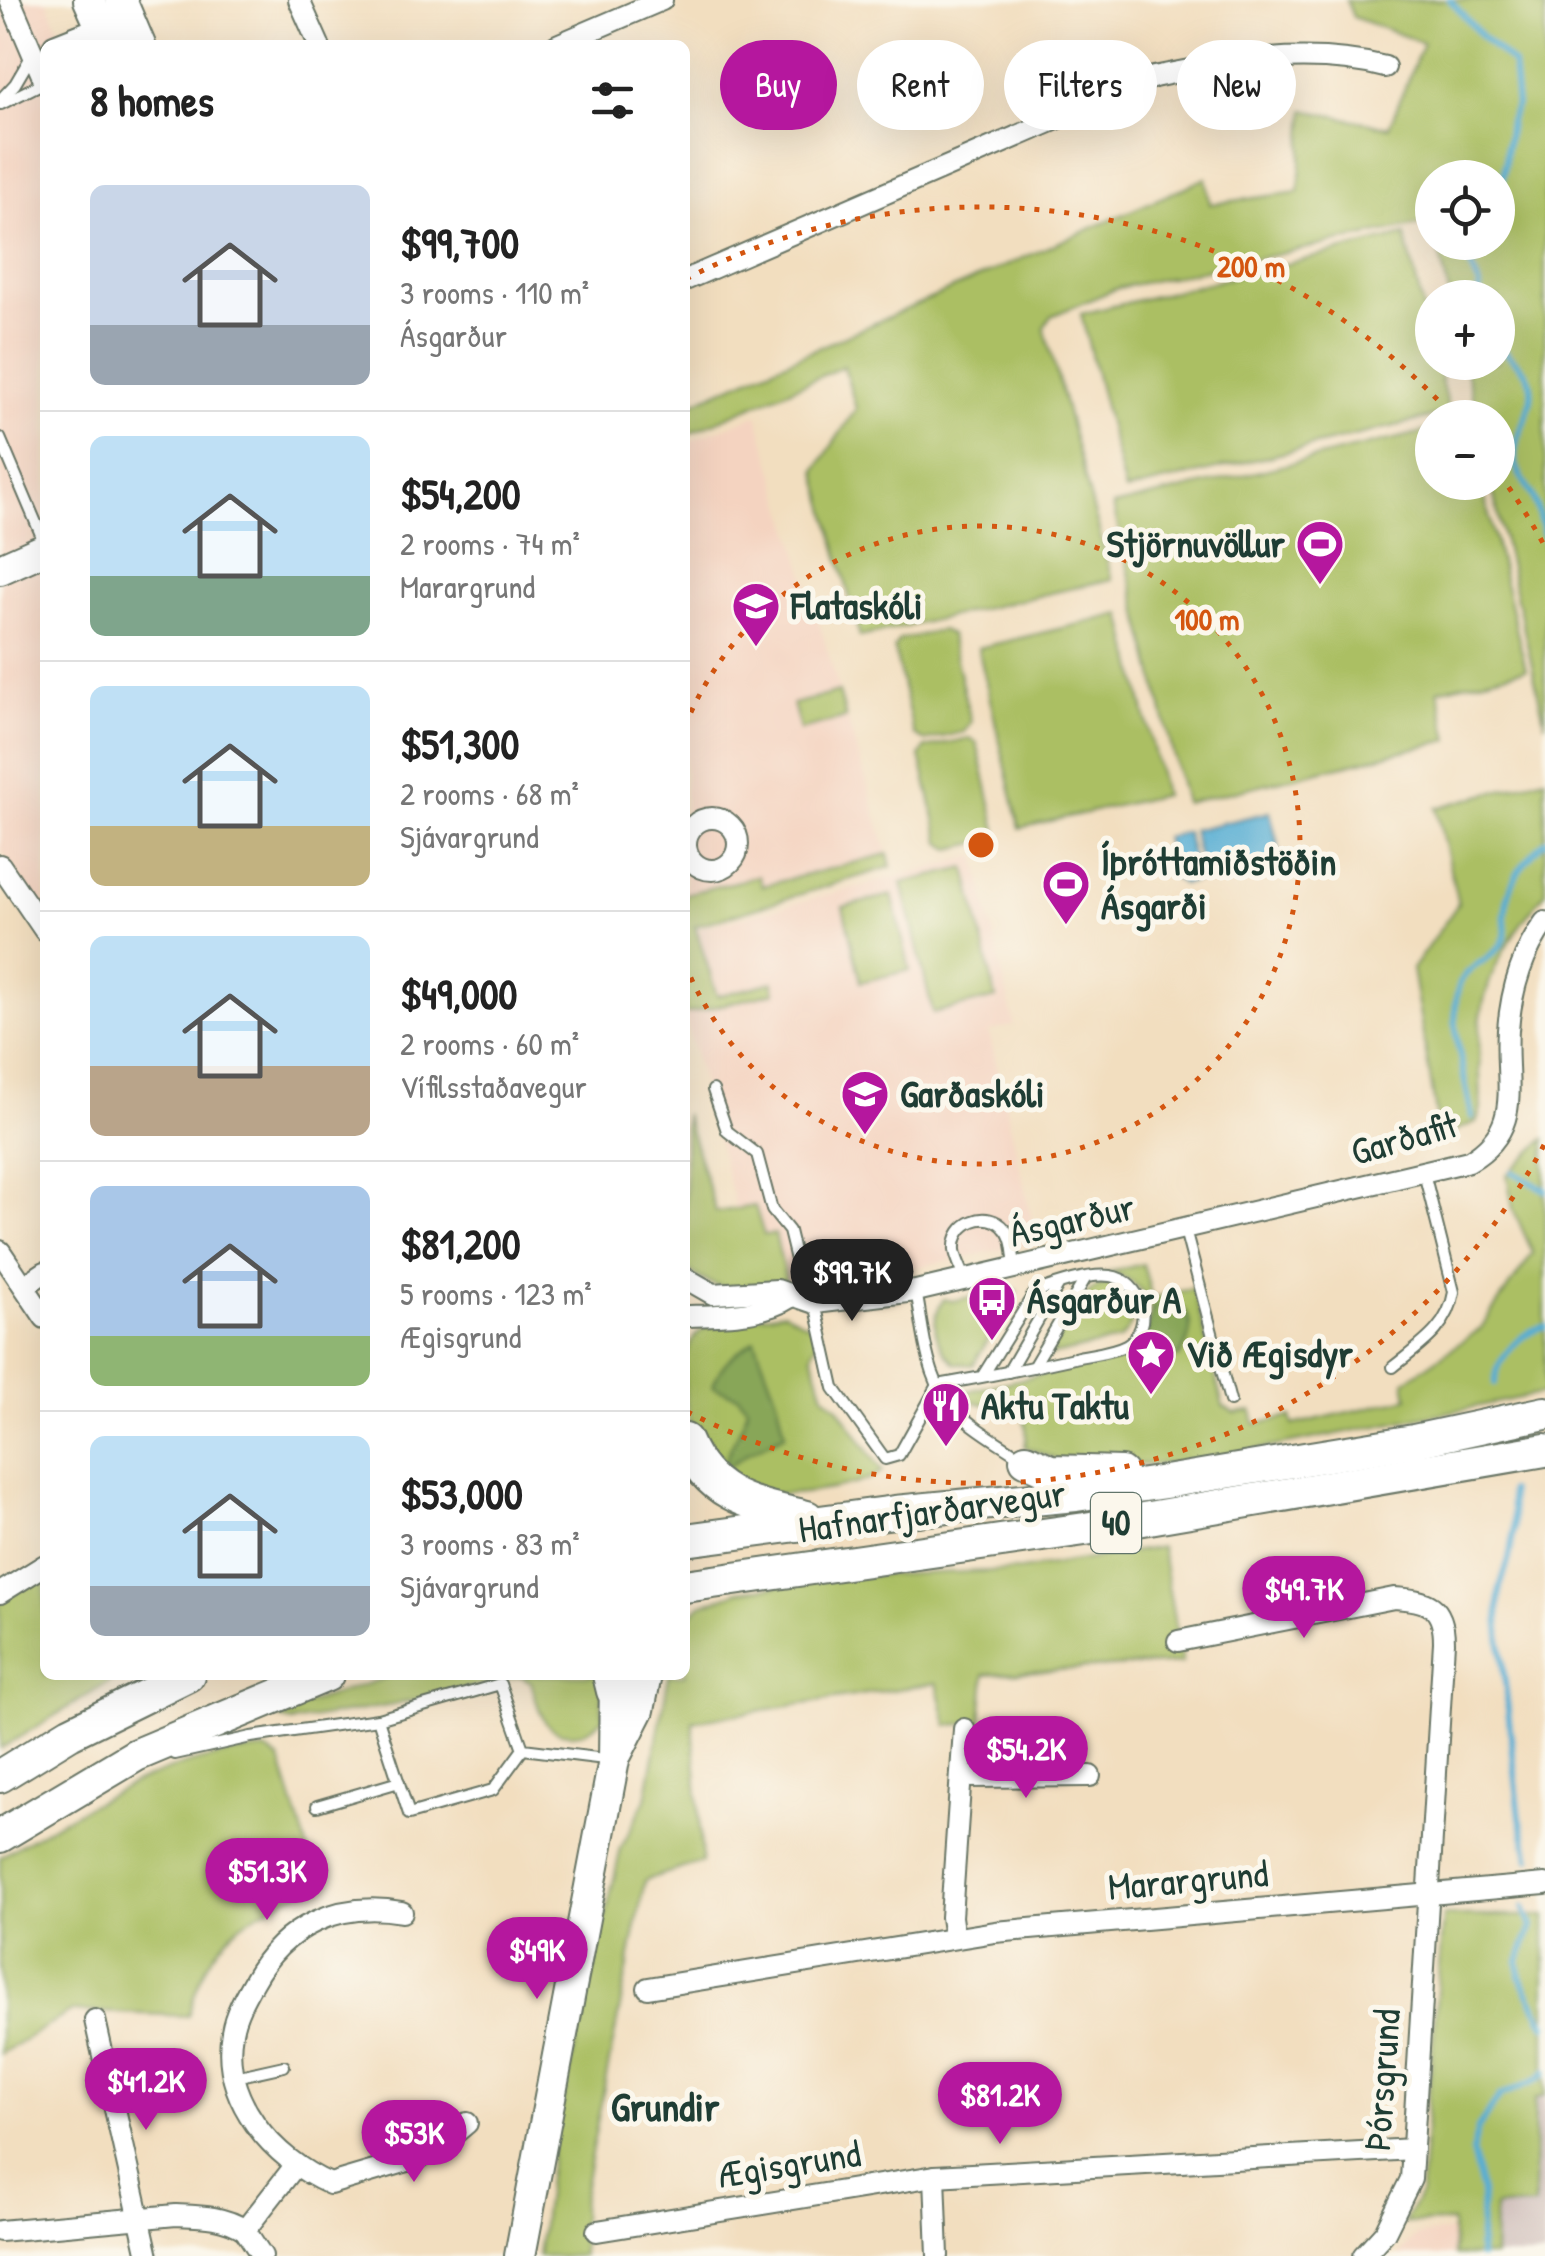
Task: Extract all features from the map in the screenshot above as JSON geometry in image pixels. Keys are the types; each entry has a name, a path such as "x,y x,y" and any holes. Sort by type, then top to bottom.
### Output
{"main road":[{"name":"Hafnarfjarðarvegur","path":"690,1539 1165,1482 1414,1441 1545,1413"},
{"path":"690,1449 700,1467 734,1498 826,1521"},
{"name":"Hafnarfjarðarvegur","path":"690,1585 1085,1529 1545,1450"},
{"path":"1026,1460 1051,1471 1109,1471 1165,1482"},
{"path":"0,1776 70,1733 178,1680"},
{"path":"0,1836 136,1755 315,1680"}],"street":[{"path":"10,0 39,51"},
{"path":"299,0 317,40"},
{"path":"568,40 662,0"},
{"path":"64,40 109,17 134,40"},
{"path":"690,278 1154,77 1227,62 1344,57 1385,66"},
{"path":"0,569 40,549"},
{"path":"0,865 40,924"},
{"name":"Garðafit","path":"1281,1207 1456,1166 1479,1156 1496,1140 1506,1121 1512,995 1522,965 1545,922"},
{"name":"Ásgarður","path":"690,1281 713,1294 778,1290 815,1304 916,1291 1281,1207"},
{"path":"0,1251 40,1310"},
{"path":"24,1286 40,1275"},
{"path":"690,1316 762,1309 791,1297"},
{"path":"0,1593 40,1568"},
{"name":"Þórsgrund","path":"1178,1641 1394,1598 1414,1599 1433,1607 1441,1616 1444,1628 1411,2179 1385,2232 1363,2256"},
{"path":"520,2256 614,1760 613,1680"},
{"path":"614,1760 639,1710 645,1680"},
{"path":"954,1938 951,1918 964,1730"},
{"path":"961,1776 1090,1776"},
{"name":"Marargrund","path":"648,1988 954,1938 1545,1884"},
{"path":"402,1912 362,1908 332,1914 304,1926 273,1952 260,1968 235,2018 231,2044 235,2077 261,2134 295,2166 330,2184 427,2154 468,2123"},
{"path":"95,2020 148,2256"},
{"name":"Ægisgrund","path":"597,2232 935,2176 1413,2149"},
{"path":"245,2230 295,2166"},
{"path":"935,2176 938,2256"},
{"path":"0,2232 204,2216 232,2221 245,2230 262,2256"}],"lane":[{"path":"0,102 39,51"},
{"path":"0,102 40,84"},
{"path":"0,438 40,535"},
{"path":"713,1090 727,1130 757,1154 772,1210 789,1231 799,1272 815,1304 834,1388 885,1459 899,1456 938,1385"},
{"path":"1393,1367 1442,1327 1454,1292 1424,1173"},
{"path":"966,1280 955,1249 956,1239 966,1224 980,1218 1005,1228 1012,1244 1015,1269"},
{"name":"Ásgarður","path":"1185,1230 1230,1401"},
{"path":"938,1385 982,1377 1034,1367 1115,1349 1130,1342 1142,1322 1142,1307 1133,1288 1114,1277 1085,1279 1035,1292 982,1377"},
{"path":"1034,1367 1085,1279"},
{"path":"1008,1372 1058,1286"},
{"path":"916,1291 938,1385 955,1408 1026,1460"},
{"path":"136,1755 175,1754 251,1737 378,1719 500,1684 522,1749"},
{"path":"378,1719 409,1814 493,1790 522,1749"},
{"path":"522,1749 614,1760"},
{"path":"316,1806 399,1782"},
{"path":"235,2077 284,2066"}],"shaded area":[{"path":"0,0 47,0 63,40 40,40 40,908 0,848"},
{"name":"Flataskóli","path":"757,415 888,854 761,886 758,876 690,893 690,441"},
{"name":"Garðaskóli","path":"976,856 1014,1025 989,1032 1037,1242 807,1290 753,1275 690,1036 690,931"},
{"path":"1545,2095 1545,2256 1494,2256 1495,2207 1534,2205 1535,2098"},
{"path":"1453,2231 1454,2256 1398,2256 1415,2236"}],"green space":[{"path":"1346,0 1530,0 1545,8 1545,724 1495,500 1515,500 1515,400 1473,400 1468,380 1515,380 1515,280 1446,280 1441,260 1515,260 1515,160 1415,160 1415,226 1118,288 1051,316 1044,327 1112,579 860,637 816,470 856,409 844,366 690,433 690,404 1206,178 1210,204 1299,192 1305,110 1389,127 1423,43 1353,17"},
{"path":"1405,235 1416,280 1415,380 1441,380 1446,400 1415,400 1415,421 1125,491 1081,314"},
{"name":"Stjörnuvöllur","path":"1415,434 1415,500 1485,500 1526,669 1438,690 1449,740 1185,803 1113,506"},
{"path":"1122,614 1164,795 1020,828 978,648"},
{"path":"942,630 950,635 971,722 964,732 925,741 914,735 894,648 899,640"},
{"path":"839,692 846,718 800,730 793,704"},
{"path":"969,738 977,743 997,830 991,840 951,849 941,843 920,756 925,748"},
{"path":"1545,778 1545,893 1504,950 1490,981 1481,1016 1481,1109 1476,1122 1440,1137 1412,969 1458,904 1436,808"},
{"path":"888,854 891,867 695,926 717,996 773,982 775,992 690,1013 690,893 759,876 762,886"},
{"path":"966,868 996,998 933,1013 902,883"},
{"path":"892,895 910,970 861,982 843,907"},
{"path":"690,1130 716,1212 755,1206 764,1235 775,1234 786,1280 732,1287 690,1271"},
{"path":"1545,1139 1545,1393 1185,1464 1069,1465 1025,1447 1026,1429 1016,1411 970,1400 959,1393 1118,1357 1143,1334 1150,1310 1139,1288 1109,1272 1143,1264 1152,1298 1193,1288 1223,1406 1235,1413 1252,1411 1255,1424 1291,1417 1293,1425 1408,1398 1405,1381 1480,1329 1533,1253 1513,1209 1507,1175"},
{"path":"1103,1284 1131,1296 1134,1313 1127,1331 1119,1340 1049,1356 1077,1305"},
{"path":"1011,1288 1017,1291 973,1365 955,1363 936,1333 936,1316 944,1299 952,1301"},
{"path":"1168,1298 1184,1309 1190,1332 1179,1357 1166,1359 1153,1346 1147,1332 1158,1301"},
{"path":"784,1312 811,1326 817,1341 812,1353 824,1395 838,1407 882,1471 840,1487 779,1494 715,1471 690,1421 690,1345 711,1325"},
{"path":"755,1340 778,1402 785,1434 723,1470 747,1407 738,1396 713,1387 724,1365"},
{"path":"1161,1547 1182,1663 985,1674 981,1723 947,1725 937,1683 693,1721 702,1862 645,1880 581,2205 582,2256 538,2256 551,2153 621,1848 646,1799 668,1680 690,1680 690,1615 701,1605 739,1591 849,1576 1021,1570"},
{"path":"40,1576 40,1680 113,1680 0,1749 0,1601"},
{"path":"378,1680 503,1680 398,1704 292,1722 280,1719 300,1706"},
{"path":"527,1680 601,1680 603,1718 583,1732 554,1730 539,1710"},
{"path":"266,1750 280,1760 319,1885 250,1918 220,1945 197,1987 188,2016 72,2011 0,2054 0,1857 95,1802 160,1773 229,1754"},
{"path":"1443,1916 1545,1916 1545,2095 1535,2099 1534,2206 1495,2207 1494,2256 1454,2256 1452,2222 1404,2223 1420,2194"}],"water":[{"path":"1270,812 1282,861 1183,884 1175,879 1165,837 1186,832 1193,860 1189,869 1196,873 1202,871 1192,830"}],"waterway":[{"path":"1450,0 1483,38 1513,64 1517,105 1510,120 1505,160"},
{"path":"1468,260 1477,280"},
{"path":"1515,361 1530,383 1531,394 1515,460 1534,500 1545,540"},
{"path":"1472,1117 1456,1022 1459,986 1466,974 1502,943 1513,882 1545,841"},
{"path":"1513,1172 1545,1190"},
{"path":"1495,1383 1499,1365 1511,1347 1528,1333 1545,1327"},
{"path":"1510,1491 1514,1529 1500,1587 1498,1619 1520,1818 1530,1859"},
{"path":"1524,1907 1532,1926 1519,1961 1520,1976 1545,2025"},
{"path":"1479,2256 1482,2193 1472,2152 1478,2128 1500,2096 1539,2079 1545,2072"}],"place":[{"name":"Stjörnuvöllur","path":"1320,586"},
{"name":"Flataskóli","path":"756,648"},
{"name":"Íþróttamiðstöðin Ásgarði","path":"1066,926"},
{"name":"Garðaskóli","path":"865,1136"},
{"name":"Ásgarður A","path":"992,1342"},
{"name":"Við Ægisdyr","path":"1151,1396"},
{"name":"Aktu Taktu","path":"946,1448"}],"district":[{"name":"Grundir","path":"665,2107"}]}
